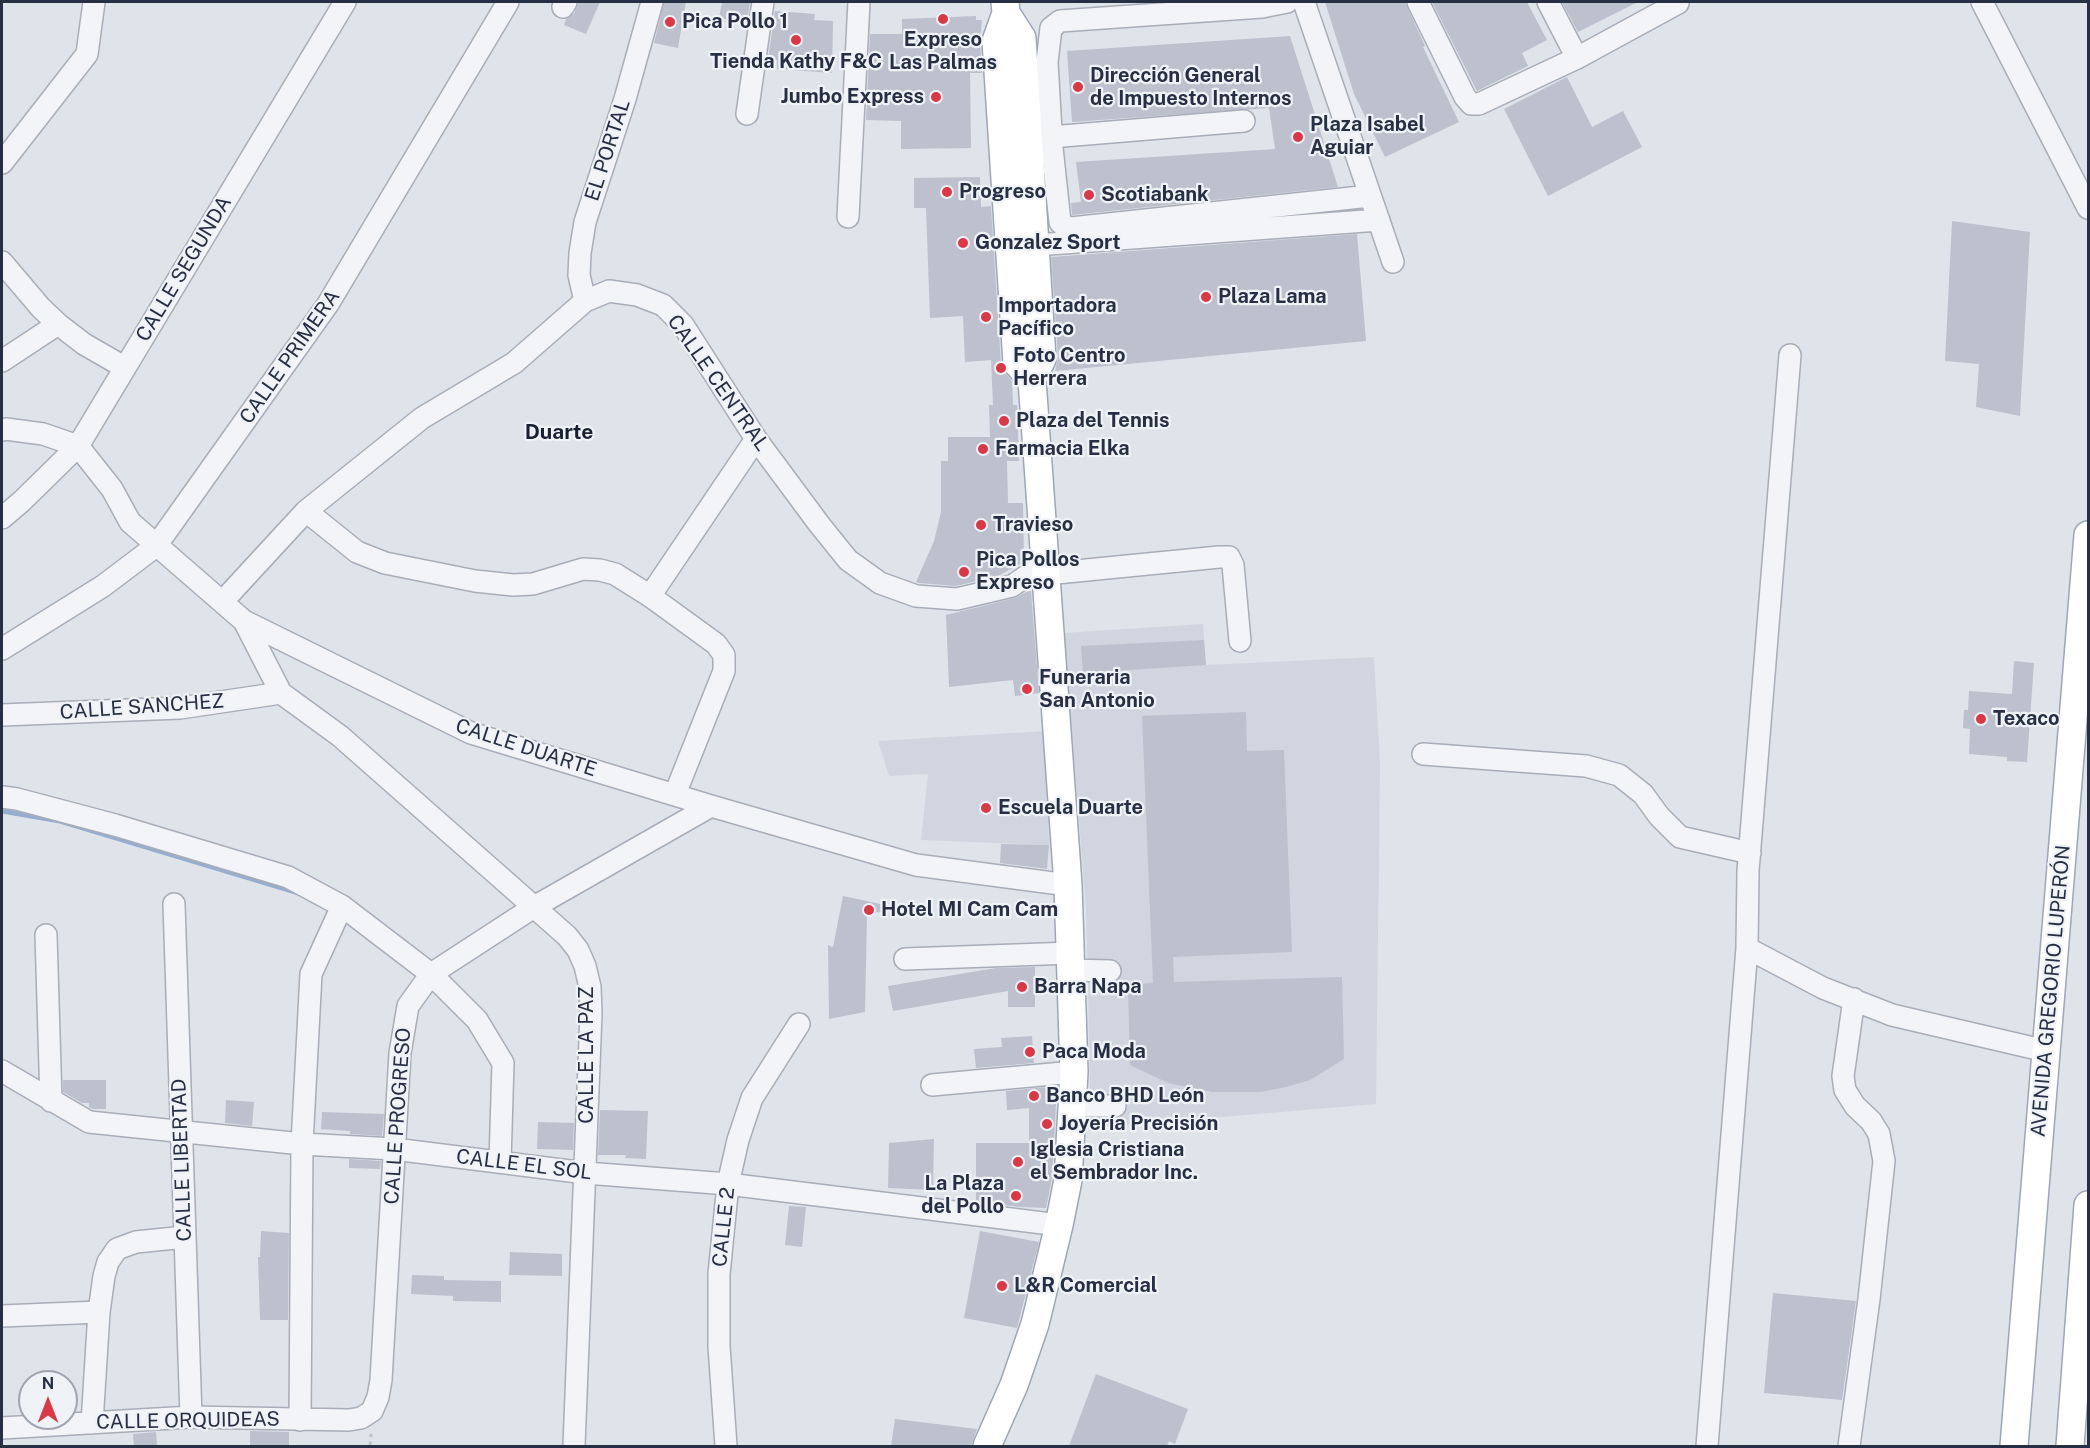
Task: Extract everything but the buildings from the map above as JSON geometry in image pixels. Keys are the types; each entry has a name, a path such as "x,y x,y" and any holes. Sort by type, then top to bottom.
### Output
{"main road":[{"path":"988,1446 1014,1385 1035,1324 1059,1225 1068,1180 1074,1072 1068,885 1032,380 1017,363 1023,246 1044,145 1022,38 1006,7"},
{"path":"1006,7 996,41 1023,246"},
{"name":"AVENIDA GREGORIO LUPERÓN","path":"2014,1446 2088,536"},
{"path":"2070,1446 2088,1205"}],"street":[{"path":"2,163 87,54 94,2"},
{"name":"CALLE SEGUNDA","path":"2,518 78,446 345,2"},
{"name":"CALLE PRIMERA","path":"2,649 103,586 156,546 328,304 508,2"},
{"name":"EL PORTAL","path":"585,301 579,275 579,253 585,222 625,99 652,2"},
{"path":"747,114 763,2"},
{"path":"848,218 859,2"},
{"path":"1287,2 1262,7 1060,21 1051,28 1047,62 1044,145 1060,222 1071,228 1370,196"},
{"path":"1304,2 1393,262"},
{"path":"1418,2 1465,97 1472,104 1479,104 1578,58 1678,3"},
{"path":"1548,2 1578,58"},
{"path":"1982,2 2088,208"},
{"path":"1044,145 1244,121"},
{"path":"1023,246 1379,220"},
{"path":"2,262 41,308 58,324 84,344 124,367"},
{"name":"CALLE CENTRAL","path":"223,601 306,511 422,418 514,363 585,301 609,291 637,295 663,305 683,325 756,439 848,560 880,583 916,597 957,598 1012,586 1046,569"},
{"path":"2,361 58,324"},
{"path":"1707,1446 1747,948 1750,853 1790,355"},
{"path":"2,430 43,434 78,446"},
{"path":"650,596 756,439"},
{"name":"CALLE DUARTE","path":"78,446 112,489 130,522 244,621 471,733 916,865 1068,885"},
{"path":"306,511 357,552 385,562 475,581 513,585 533,584 583,569 615,574 650,596 716,644 724,655 725,663 720,683 675,794"},
{"path":"1046,569 1229,558 1233,565 1240,640"},
{"path":"244,621 281,693"},
{"name":"CALLE SANCHEZ","path":"2,715 180,708 281,693"},
{"name":"CALLE LA PAZ","path":"281,693 340,736 567,936 578,950 585,966 590,987 591,1013 574,1446"},
{"path":"1423,754 1586,766 1619,775 1643,794 1659,816 1680,837 1750,853"},
{"path":"2,796 115,825 288,878 342,906 431,974 477,1020 503,1063 500,1162"},
{"name":"CALLE PROGRESO","path":"372,1411 378,1397 381,1380 400,1053 408,1006 431,974 534,907 711,806"},
{"name":"CALLE LIBERTAD","path":"174,904 191,1417"},
{"path":"300,1420 302,1144 311,974 342,906"},
{"path":"46,935 51,1101"},
{"path":"1747,948 1823,988 1892,1016 2046,1051"},
{"path":"905,959 1071,961 1110,970"},
{"path":"1849,1446 1869,1299 1884,1161 1879,1134 1871,1121 1855,1106 1845,1090 1843,1076 1854,999"},
{"name":"CALLE 2","path":"726,1446 719,1346 719,1274 728,1184 738,1140 752,1098 799,1024"},
{"name":"CALLE EL SOL","path":"2,1071 89,1122 302,1144 394,1149 586,1173 728,1184 1059,1225"},
{"path":"932,1085 1074,1072"},
{"path":"1072,1106 1115,1106"},
{"path":"92,1423 99,1312 108,1262 117,1249 136,1242 185,1237"},
{"path":"2,1317 99,1312"},
{"name":"CALLE ORQUIDEAS","path":"2,1428 191,1417 349,1420 361,1418 372,1411"}],"shaded area":[{"path":"1203,624 1206,665 1374,657 1380,765 1376,1104 1091,1128 1086,908 1064,633"},
{"name":"Escuela Duarte","path":"1046,731 1049,845 921,840 928,774 889,776 878,741"}],"waterway":[{"path":"2,811 60,821 299,893"}],"place":[{"name":"Expreso Las Palmas","path":"943,19"},
{"name":"Pica Pollo 1","path":"670,22"},
{"name":"Tienda Kathy F&C","path":"796,40"},
{"name":"Dirección General de Impuesto Internos","path":"1078,87"},
{"name":"Jumbo Express","path":"936,97"},
{"name":"Plaza Isabel Aguiar","path":"1298,137"},
{"name":"Progreso","path":"947,192"},
{"name":"Scotiabank","path":"1089,195"},
{"name":"Gonzalez Sport","path":"963,243"},
{"name":"Plaza Lama","path":"1206,297"},
{"name":"Importadora Pacífico","path":"986,317"},
{"name":"Foto Centro Herrera","path":"1001,368"},
{"name":"Plaza del Tennis","path":"1004,421"},
{"name":"Farmacia Elka","path":"983,449"},
{"name":"Travieso","path":"981,525"},
{"name":"Pica Pollos Expreso","path":"964,572"},
{"name":"Funeraria San Antonio","path":"1027,689"},
{"name":"Texaco","path":"1981,719"},
{"name":"Escuela Duarte","path":"986,808"},
{"name":"Hotel MI Cam Cam","path":"869,910"},
{"name":"Barra Napa","path":"1022,987"},
{"name":"Paca Moda","path":"1030,1052"},
{"name":"Banco BHD León","path":"1034,1096"},
{"name":"Joyería Precisión","path":"1047,1124"},
{"name":"Iglesia Cristiana el Sembrador Inc.","path":"1018,1162"},
{"name":"La Plaza del Pollo","path":"1016,1196"},
{"name":"L&R Comercial","path":"1002,1286"}],"district":[{"name":"Duarte","path":"559,433"}]}
